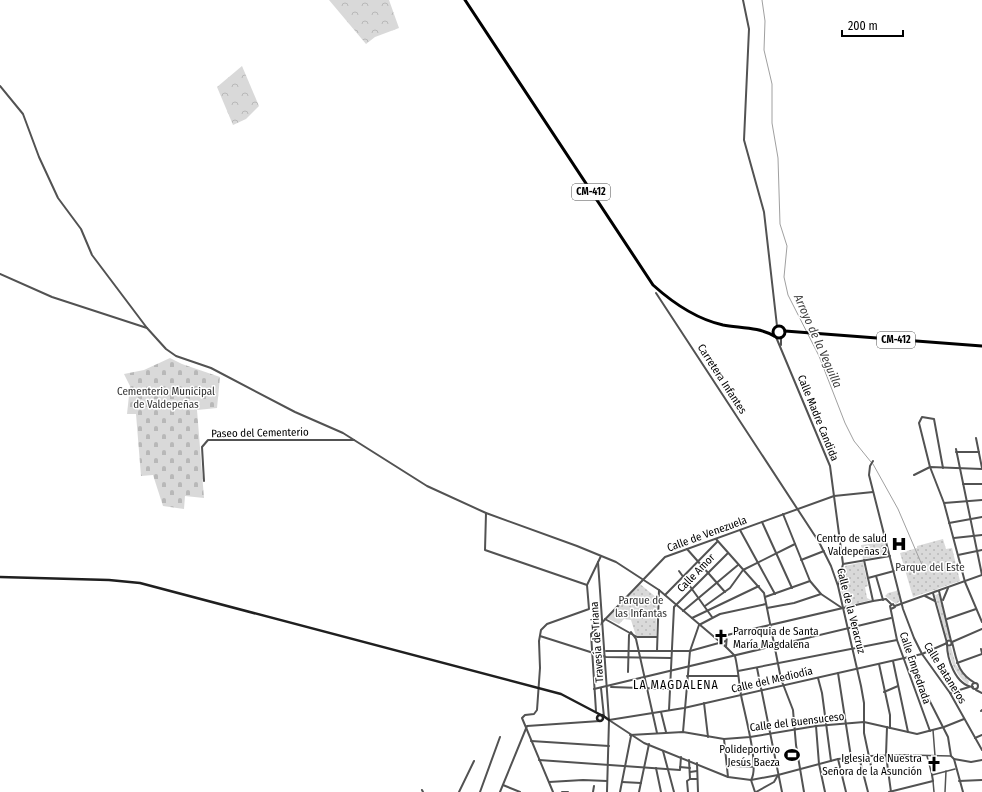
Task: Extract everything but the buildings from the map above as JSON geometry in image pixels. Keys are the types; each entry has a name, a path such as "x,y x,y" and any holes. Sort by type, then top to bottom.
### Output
{"main road":[{"name":"CM-412","path":"465,0 653,284 673,302 699,317 721,324 760,330 775,336 782,336 794,332"},
{"name":"CM-412","path":"760,330 781,326 785,331 810,334 982,346"},
{"path":"775,327 775,336"},
{"path":"782,336 785,331"},
{"path":"0,577 109,580 140,583 561,694 610,720"},
{"path":"595,711 598,720"},
{"path":"598,720 603,719 602,716"},
{"path":"598,720 602,716"},
{"name":"Calle del Mediodía","path":"598,720 610,720"}],"street":[{"path":"743,0 749,29 744,140 764,212 775,327"},
{"path":"0,86 23,114 39,157 58,198 81,229 92,255 146,328 166,349 176,356 211,368 354,440 427,486 486,513 577,546 616,562 659,590 726,647 735,656 738,671 741,695 750,737 754,776 751,780"},
{"path":"0,274 52,297 146,328"},
{"name":"Carretera Infantes","path":"656,293 774,475"},
{"name":"Calle Madre Candida","path":"775,336 830,466 843,564 838,586"},
{"name":"Calle Madre Candida","path":"782,336 783,352"},
{"path":"943,468 934,419 922,417 919,423 930,467 944,503 965,582 982,622"},
{"path":"914,475 930,467 982,468 976,438"},
{"name":"Paseo del Cementerio","path":"204,481 202,448 208,440 354,440"},
{"path":"891,609 895,606 982,575 956,451 979,452"},
{"name":"Calle Bataneros","path":"872,462 869,475 873,492 902,604 914,638 922,654 950,693 982,750"},
{"name":"Calle de la Veracruz","path":"774,475 824,551 838,586 864,704 864,722 871,766"},
{"path":"963,484 982,484"},
{"name":"Calle de Venezuela","path":"595,711 591,634 665,557 717,541 740,530 834,496 873,492"},
{"path":"944,503 982,500"},
{"path":"486,513 485,550 588,585"},
{"path":"783,514 810,581 821,594 838,609"},
{"path":"949,523 982,517"},
{"path":"762,522 792,588"},
{"path":"740,530 775,594"},
{"path":"954,538 982,536"},
{"path":"665,595 717,541 738,565 760,586 765,597 778,664 793,710 804,792"},
{"path":"705,606 725,592 743,570 796,544"},
{"path":"687,549 725,592"},
{"path":"958,555 982,550"},
{"path":"801,560 824,551"},
{"name":"Calle Amor","path":"676,605 728,553"},
{"path":"553,792 526,729 523,717 536,712 540,668 540,636 543,627 547,624 589,610 588,585 600,556"},
{"path":"843,564 890,556"},
{"path":"864,560 873,601"},
{"name":"Travesía de Triana","path":"598,562 604,619 610,720 607,792"},
{"path":"683,611 738,565"},
{"path":"679,571 712,617"},
{"path":"868,578 894,571"},
{"path":"876,576 883,600"},
{"path":"765,597 810,581"},
{"path":"691,618 760,586"},
{"path":"942,601 948,588"},
{"path":"657,651 659,590"},
{"path":"939,591 947,619 956,663 964,675 977,684 982,685"},
{"path":"933,593 947,643 950,662 954,672 972,688 982,693"},
{"path":"767,608 794,603 821,594"},
{"path":"925,596 936,601"},
{"path":"726,647 727,635 873,601 887,600 895,606"},
{"path":"683,732 690,651 699,625 720,614 766,604"},
{"name":"Calle Empedrada","path":"891,604 891,618 897,640 931,731"},
{"path":"669,710 674,607 676,605"},
{"path":"947,619 976,609"},
{"path":"594,689 608,687 891,618"},
{"path":"604,619 631,632 637,637 657,637"},
{"name":"Calle del Mediodía","path":"610,720 684,708 903,659 922,654 947,643 950,645 952,642 982,629"},
{"path":"628,672 629,635 631,632"},
{"path":"631,632 636,639 657,733"},
{"path":"540,636 606,657 671,658"},
{"path":"606,651 690,651 721,643 726,640"},
{"path":"738,671 897,640"},
{"path":"956,663 982,654 981,649"},
{"path":"912,656 918,678 944,727 949,741 951,756 954,759 963,792"},
{"path":"893,661 908,732"},
{"path":"879,664 890,715 886,755 891,792 932,781"},
{"path":"757,668 782,792"},
{"path":"838,673 851,758"},
{"path":"687,676 738,676"},
{"path":"818,678 822,693 825,725 831,761"},
{"path":"972,688 977,684"},
{"path":"950,693 972,688 977,684"},
{"path":"884,692 898,686"},
{"path":"608,687 670,689"},
{"path":"601,688 602,716"},
{"path":"704,703 708,737"},
{"path":"661,712 666,732"},
{"name":"Calle del Buensuceso","path":"631,735 683,732 724,739 750,737 816,726 864,722 917,734 944,727 964,719"},
{"name":"Calle del Mediodía","path":"526,729 528,726 592,722 598,720"},
{"path":"610,720 631,735 663,750 728,777 751,780 778,776 838,759 886,755 951,756"},
{"path":"816,726 819,764 825,792"},
{"path":"500,792 526,729"},
{"path":"931,731 936,756"},
{"path":"620,792 631,735"},
{"path":"975,738 982,735"},
{"path":"480,792 500,737"},
{"path":"724,739 728,777"},
{"path":"531,741 609,746"},
{"path":"639,792 649,744"},
{"path":"663,750 674,792"},
{"path":"860,760 864,756"},
{"path":"927,756 932,775 934,792"},
{"path":"680,768 681,757"},
{"path":"856,757 860,760 868,792"},
{"path":"838,759 846,792"},
{"path":"954,759 970,762 982,760"},
{"path":"539,760 668,769 690,768"},
{"path":"688,792 687,781 690,779 689,760"},
{"path":"459,792 474,761"},
{"path":"697,763 698,792"},
{"path":"726,766 753,768"},
{"path":"656,768 661,792"},
{"path":"932,775 946,770 956,769"},
{"path":"945,792 946,770"},
{"path":"690,772 697,771"},
{"path":"751,780 756,792 774,782 778,776"},
{"path":"690,779 698,779"},
{"path":"549,782 583,780 607,781"},
{"path":"959,781 982,780"},
{"path":"622,782 641,782"},
{"path":"503,785 520,792"},
{"path":"593,792 594,786"},
{"path":"562,792 568,792"}],"green space":[{"path":"329,0 389,0 399,28 375,37 366,44"},
{"path":"242,66 259,106 246,119 233,125 217,87"},
{"name":"Cementerio Municipal de Valdepeñas","path":"170,358 182,364 220,377 217,408 197,410 204,498 185,496 184,509 163,506 153,475 141,476 136,414 127,414 130,386 124,374 144,370"},
{"name":"Parque del Este","path":"943,539 946,549 952,548 960,581 937,589 936,592 934,590 913,597 900,553 917,548 917,546"},
{"path":"884,542 888,554 863,559 861,545"},
{"path":"863,562 868,586 865,587 867,598 871,600 845,606 841,590 845,566"},
{"name":"Parque de las Infantas","path":"640,584 657,598 656,636 636,636 631,620 624,619 619,624 607,618"},
{"path":"898,589 900,601 896,604 885,596 888,593"},
{"path":"939,594 950,638 947,639 935,595"},
{"path":"616,610 624,617 619,624 607,618"},
{"path":"948,647 951,647 956,665 969,681 968,685 954,668"}],"waterway":[{"name":"Arroyo de la Veguilla","path":"762,0 765,21 764,50 772,84 772,123 778,158 780,224 787,246 784,277 788,295 819,356 845,423 854,441 871,462"},
{"name":"Arroyo de la Veguilla","path":"873,464 898,509 925,572"}],"place":[{"name":"Centro de salud Valdepeñas 2","path":"899,544"},
{"name":"Parroquia de Santa María Magdalena","path":"721,637"},
{"name":"Polideportivo Jesús Baeza","path":"792,755"},
{"name":"Iglesia de Nuestra Señora de la Asunción","path":"934,764"}],"district":[{"name":"LA MAGDALENA","path":"676,685"}]}
